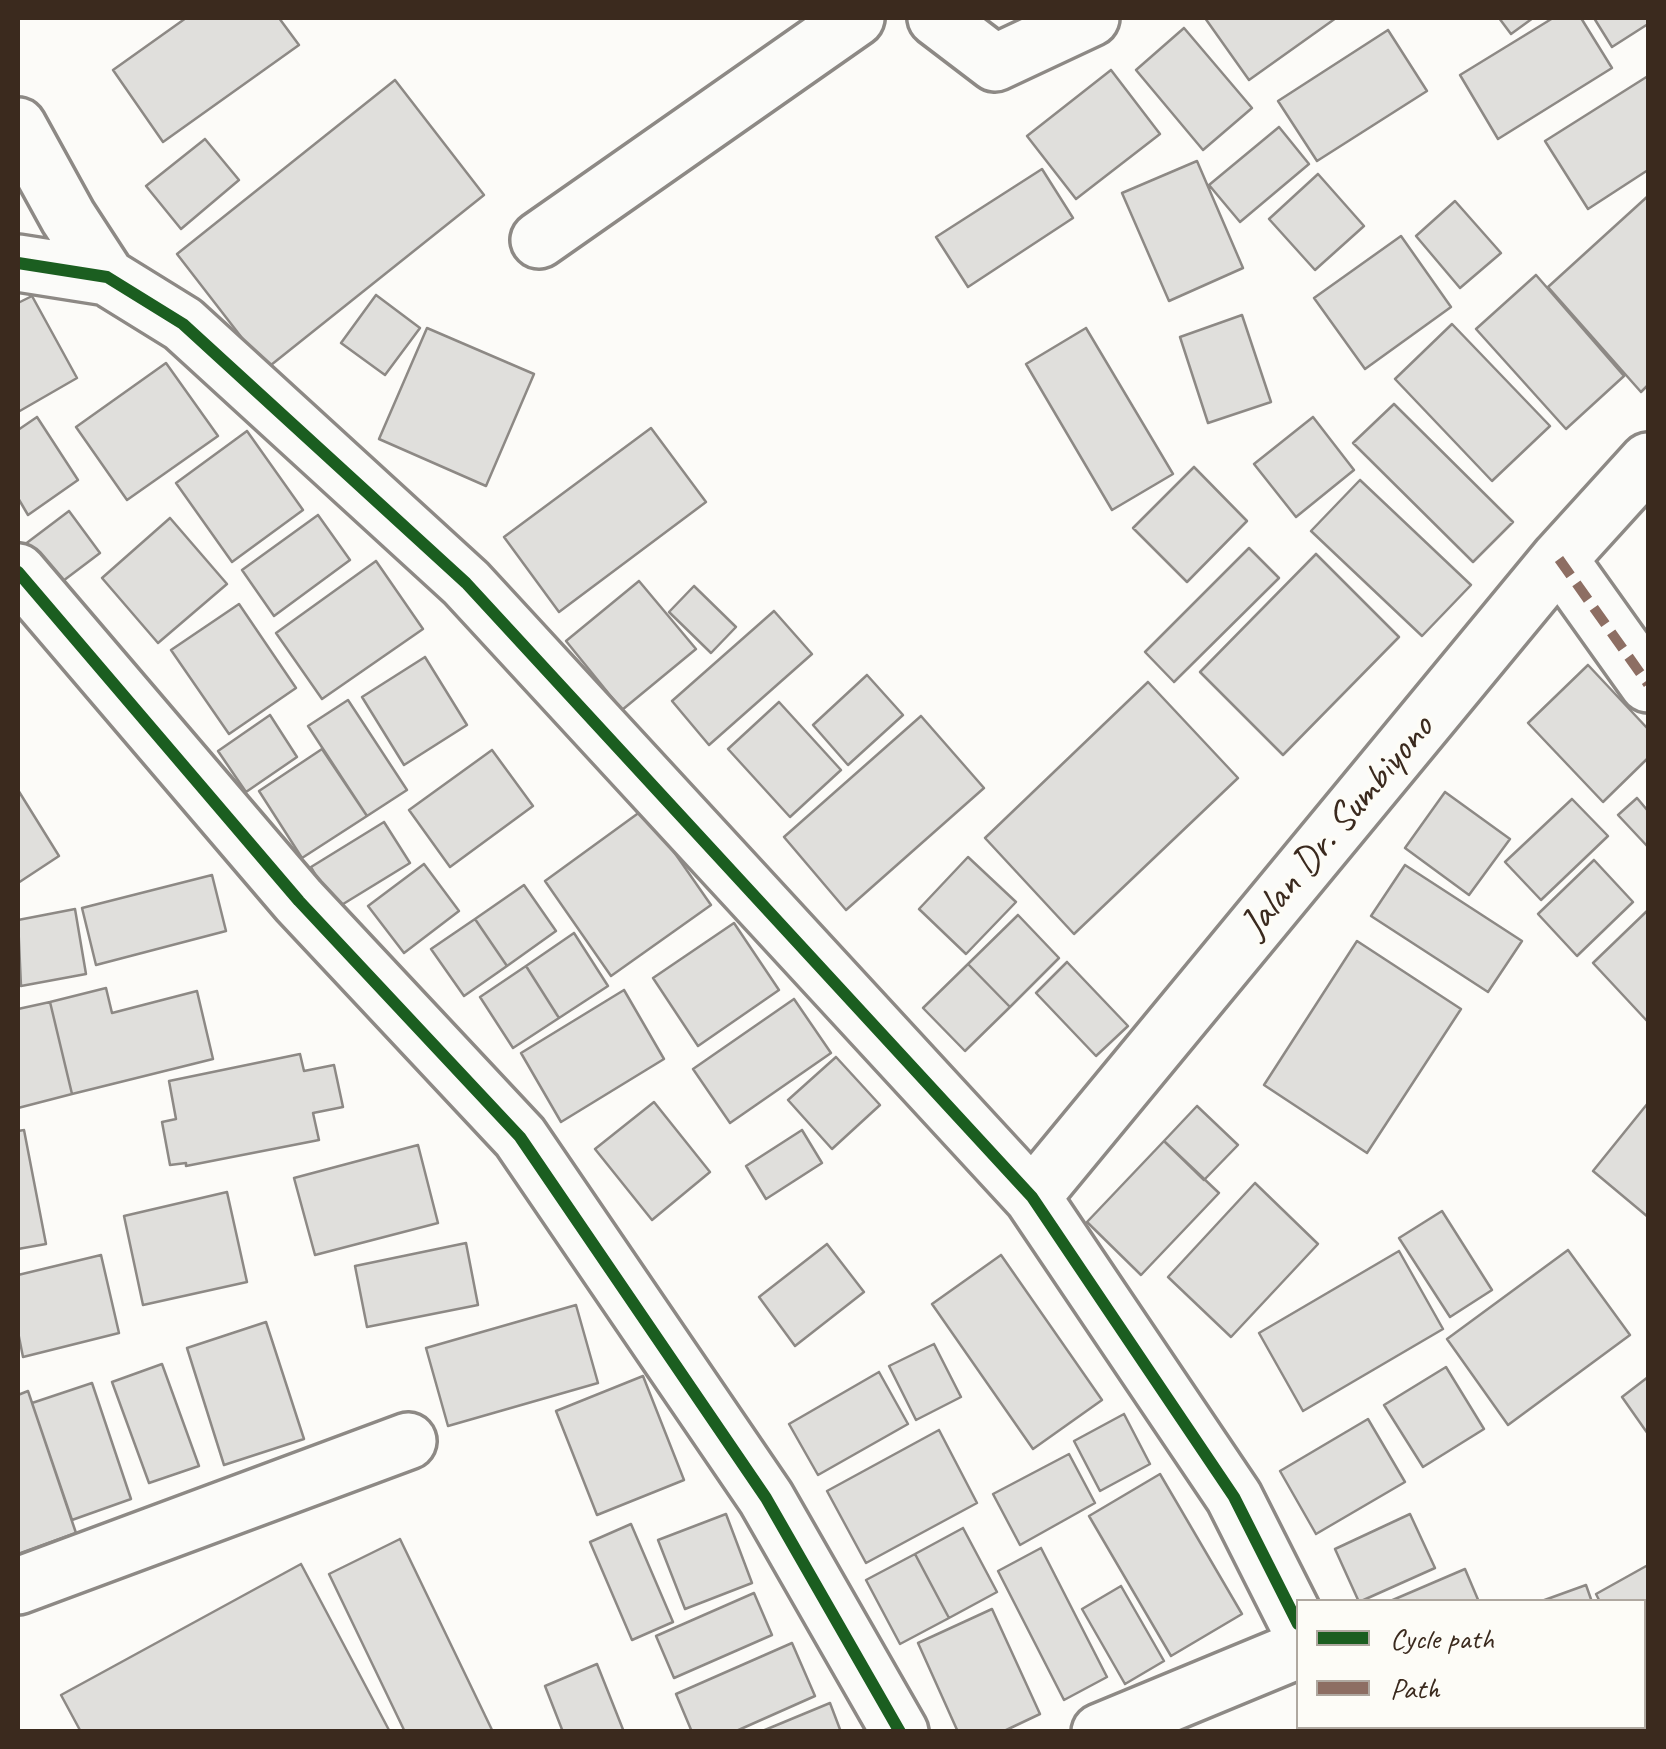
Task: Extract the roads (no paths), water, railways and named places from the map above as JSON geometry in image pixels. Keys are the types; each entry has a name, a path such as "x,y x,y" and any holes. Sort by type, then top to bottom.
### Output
{"street":[{"path":"539,240 856,18"},
{"path":"936,18 995,63 1091,18"},
{"path":"18,126 68,218 107,277"},
{"path":"18,262 107,277 183,324 466,583 1032,1198 1234,1496 1296,1620"},
{"name":"Jalan Dr. Sumbiyono","path":"1032,1198 1560,560 1648,461"},
{"path":"1560,560 1648,684"},
{"path":"18,572 299,902 520,1136 766,1498 900,1732"},
{"path":"18,1586 408,1440"},
{"path":"1100,1732 1296,1651"}]}
